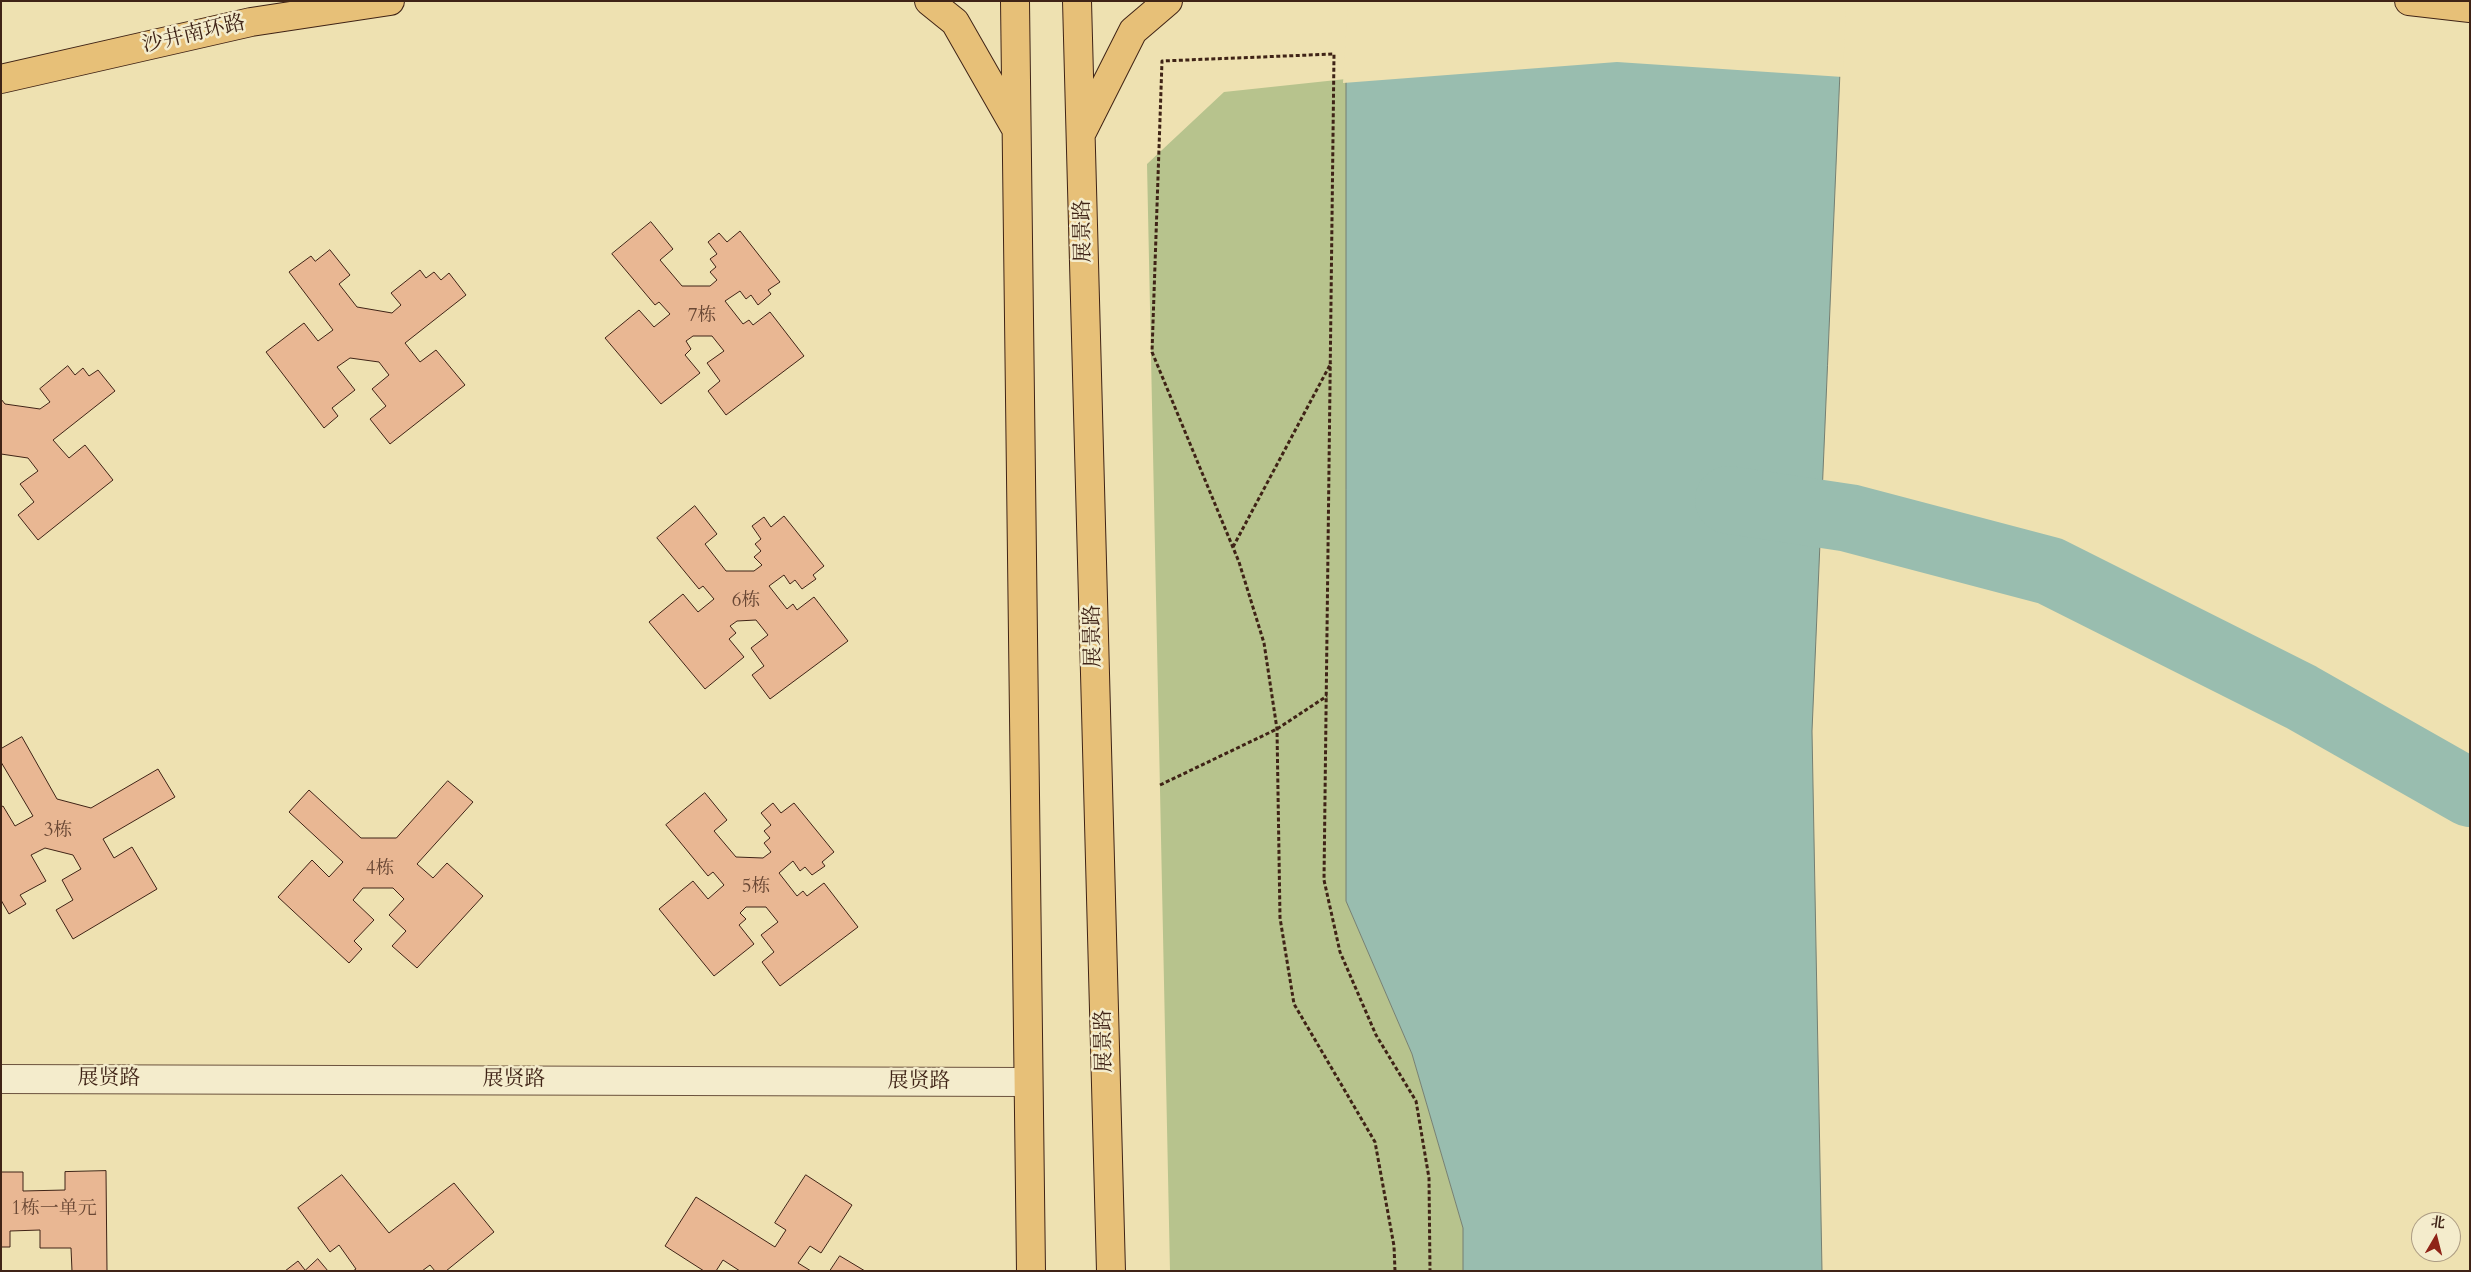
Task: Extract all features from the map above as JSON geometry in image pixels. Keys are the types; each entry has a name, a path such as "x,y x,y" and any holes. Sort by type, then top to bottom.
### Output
{"main road":[{"name":"沙井南环路","path":"1,79 251,22 390,1"},
{"path":"929,1 955,22 1015,128"},
{"path":"1015,1 1027,1082 1031,1271"},
{"name":"展景路","path":"1077,1 1111,1271"},
{"path":"1081,133 1133,31 1168,1"},
{"path":"2409,1 2470,8"}],"street":[{"name":"展贤路","path":"1,1079 1027,1082"}],"path":[{"path":"1395,1271 1394,1246 1375,1142 1294,1004 1280,918 1277,729 1264,643 1232,548 1152,352 1162,62 1334,54 1328,696 1324,880 1340,952 1376,1035 1416,1101 1428,1178 1430,1271"},
{"path":"1232,548 1332,362"},
{"path":"1160,785 1277,729 1328,696"}],"green space":[{"path":"1346,79 1346,901 1412,1054 1463,1228 1463,1271 1170,1271 1147,164 1224,92"}],"shaded area":[{"path":"1843,1 1812,731 1822,1271 1463,1271 1463,1228 1412,1054 1346,901 1346,79"}],"pier":[{"path":"1348,1 1846,1 1843,77 1617,62 1343,83"}],"building":[{"path":"651,222 673,249 660,260 682,286 710,286 717,280 710,272 716,267 710,259 717,254 708,242 719,233 727,242 740,231 780,282 768,290 771,294 758,305 751,295 746,299 740,291 725,301 743,324 749,320 753,325 770,312 804,356 726,415 708,391 720,381 707,363 724,351 712,336 693,336 686,341 691,349 685,355 700,373 661,404 605,338 639,310 654,327 670,314 659,302 655,305 612,254"},
{"path":"330,250 350,275 339,284 357,307 392,313 401,305 391,293 420,270 426,278 434,272 441,280 449,273 466,295 405,343 420,362 436,350 465,385 390,444 370,419 386,406 372,389 389,375 379,362 350,358 337,367 355,390 332,408 338,416 324,428 266,352 304,323 318,341 333,330 289,272 311,256 315,261"},
{"path":"68,366 75,375 83,368 89,376 98,370 115,391 53,440 69,458 85,445 113,480 38,540 18,515 34,502 20,484 38,471 28,458 1,454 1,399 5,404 40,409 50,402 40,389"},
{"path":"695,506 717,534 705,544 726,571 754,571 762,565 754,557 761,551 755,544 761,539 752,526 764,517 771,527 784,516 824,566 813,575 816,579 802,589 795,580 790,584 784,575 769,586 787,609 793,604 797,610 814,597 848,641 770,699 752,675 764,666 751,648 768,635 756,620 737,621 730,626 736,633 729,639 744,657 705,689 649,622 683,594 698,612 714,599 703,586 699,589 657,538"},
{"path":"22,737 57,799 91,808 158,769 175,797 103,839 114,858 132,847 157,889 73,939 56,910 73,900 62,880 81,869 73,855 45,848 31,855 46,881 20,895 26,904 9,914 1,900 1,807 3,806 15,826 33,816 1,762 1,749"},
{"path":"448,781 473,802 417,864 433,878 447,863 483,896 417,968 392,946 406,931 389,915 404,899 393,888 363,888 353,900 374,920 354,941 362,949 349,963 278,897 312,860 329,877 343,862 289,812 309,790 361,838 396,838"},
{"path":"705,793 727,820 714,831 736,857 763,858 771,852 764,843 770,838 764,831 771,825 761,813 773,803 781,813 794,803 834,852 822,862 825,866 812,875 805,867 800,871 793,861 779,873 797,896 803,891 807,896 824,883 858,927 780,986 762,962 774,952 761,935 778,922 766,907 746,907 740,913 746,919 739,925 754,944 714,976 659,909 693,881 708,899 724,885 713,872 708,876 666,825"},
{"path":"106,1171 107,1271 72,1271 71,1248 40,1248 40,1230 10,1231 10,1247 1,1247 1,1172 23,1172 23,1191 65,1190 65,1172"},
{"path":"342,1175 389,1233 454,1183 494,1232 446,1271 435,1271 430,1265 422,1271 353,1271 356,1269 339,1245 330,1252 298,1208"},
{"path":"806,1175 852,1205 821,1253 810,1246 798,1263 811,1271 740,1271 723,1260 716,1271 704,1271 665,1246 696,1197 775,1247 786,1230 775,1223"},
{"path":"840,1256 865,1271 830,1271"},
{"path":"318,1259 328,1271 285,1271 298,1261 305,1270"}],"waterway":[{"path":"1729,500 1849,518 2050,571 2301,697 2470,793"}]}
